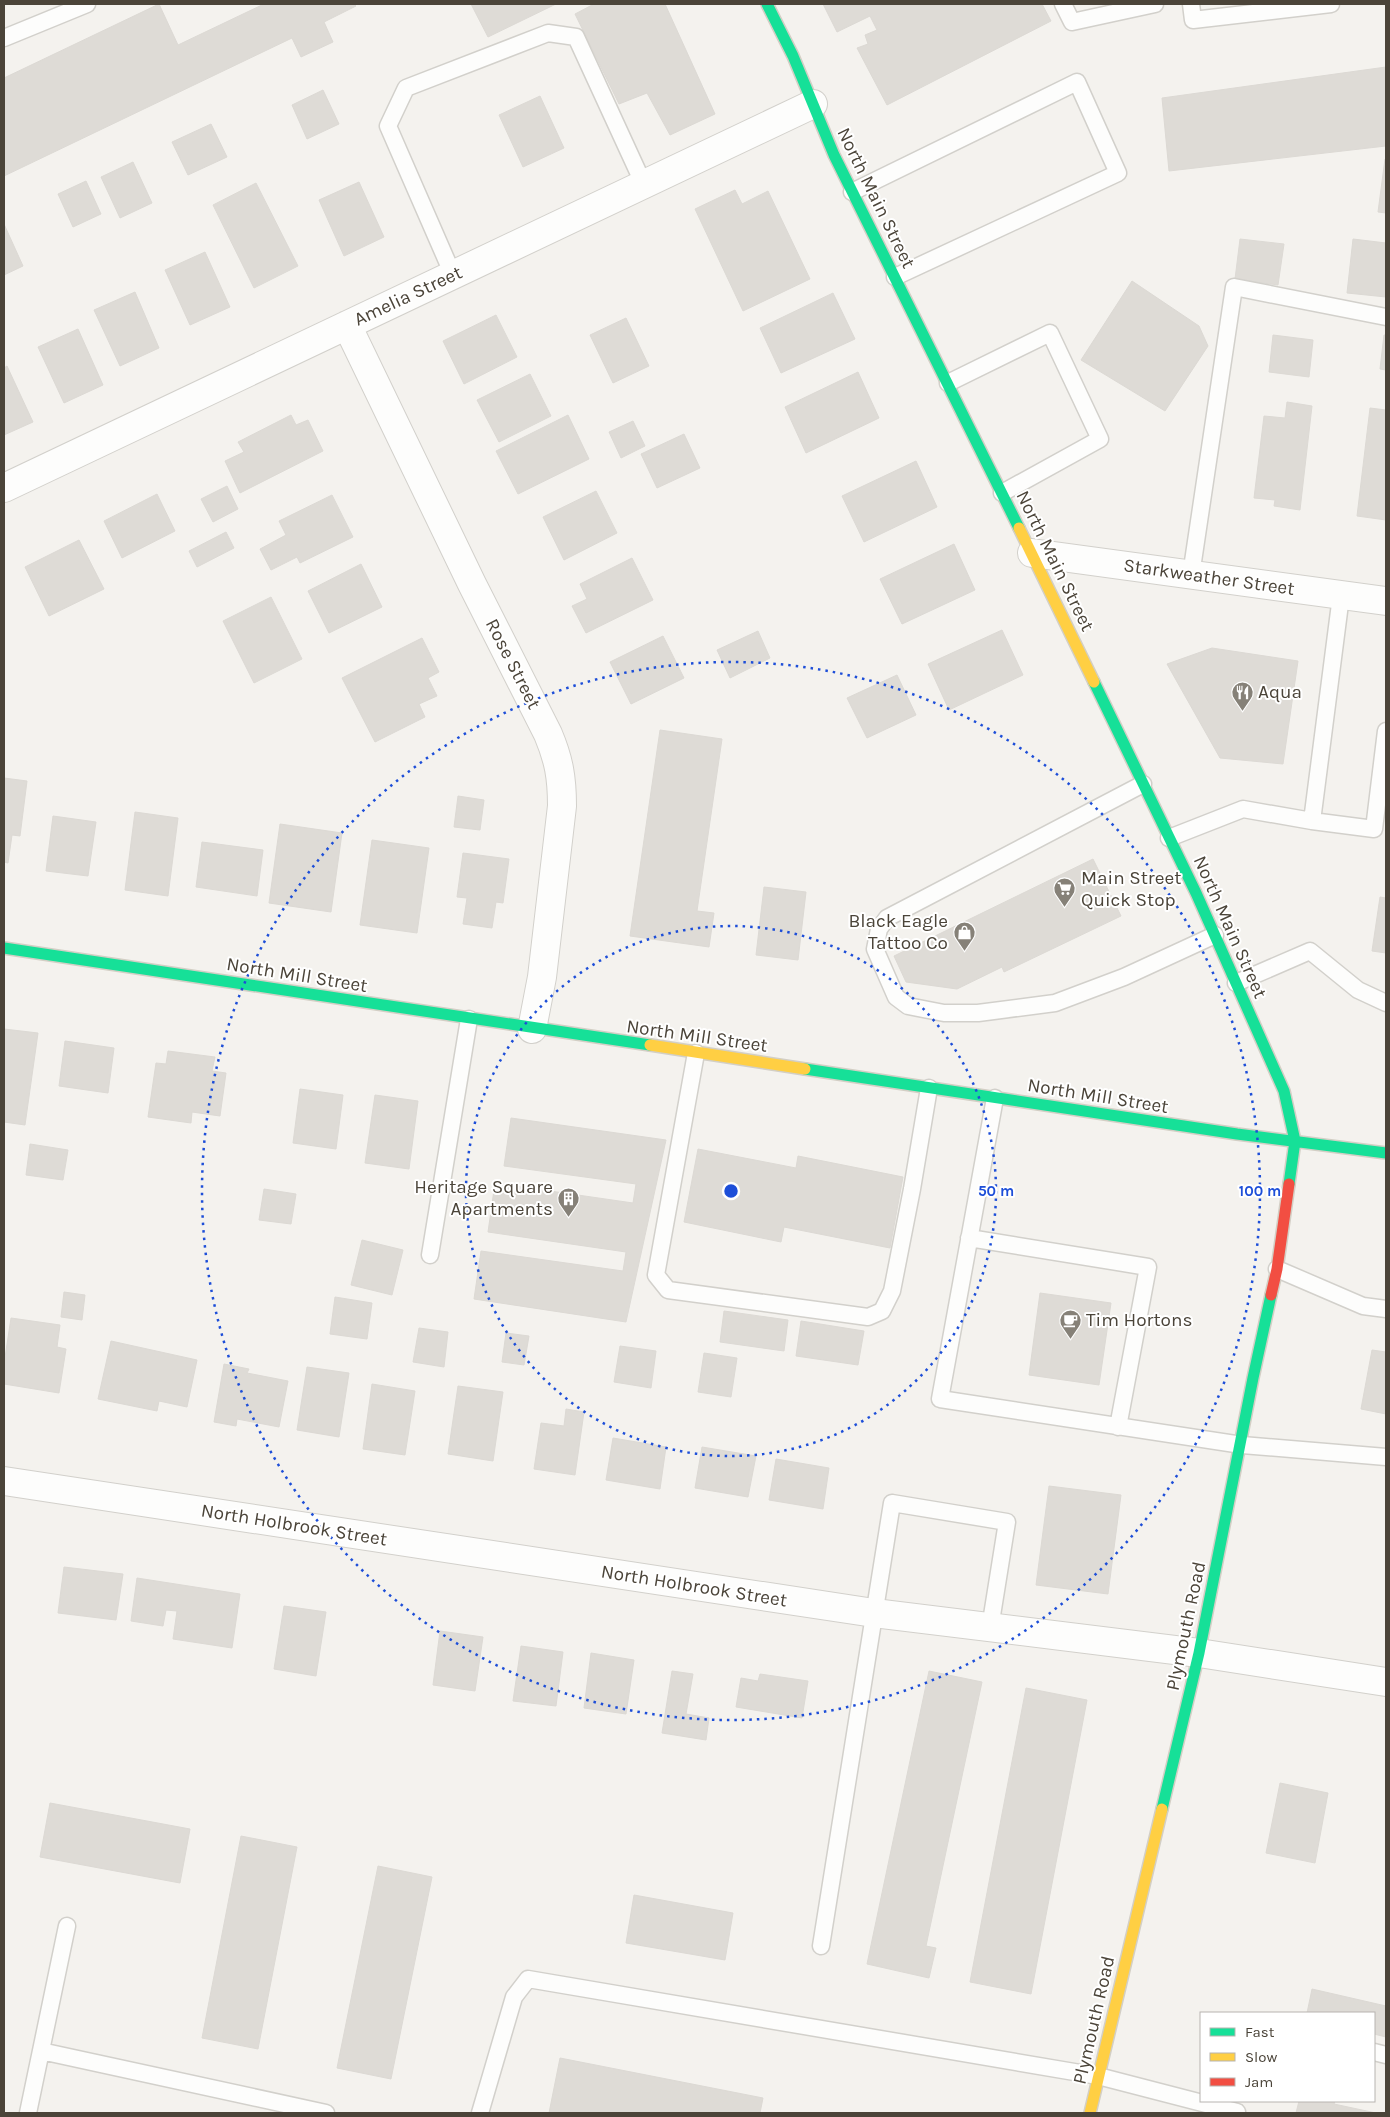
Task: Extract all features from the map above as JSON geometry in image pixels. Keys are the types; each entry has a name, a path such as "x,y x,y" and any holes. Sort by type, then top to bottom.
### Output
{"main road":[{"name":"North Main Street","path":"767,4 793,56 834,155 1032,553 1215,935 1284,1091 1295,1141"},
{"name":"North Mill Street","path":"4,948 995,1098 1386,1153"},
{"name":"Plymouth Road","path":"1090,2113 1199,1653 1254,1378 1278,1269 1295,1141"}],"street":[{"name":"Amelia Street","path":"4,488 813,104"},
{"name":"Rose Street","path":"347,325 472,584 548,734 558,758 562,778 562,806 542,977 532,1029"},
{"name":"Starkweather Street","path":"1032,553 1386,601"},
{"name":"North Holbrook Street","path":"4,1480 874,1613 1199,1653 1386,1682"}],"lane":[{"path":"4,38 87,4"},
{"path":"1063,4 1072,22 1155,4"},
{"path":"1192,12 1331,4"},
{"path":"454,274 388,126 406,88 548,33 576,37 644,185"},
{"path":"852,192 1077,82 1118,173 895,277"},
{"path":"1191,574 1234,287 1386,317"},
{"path":"948,383 1050,333 1100,440 1002,493"},
{"path":"1312,821 1341,596"},
{"path":"1169,838 1243,809 1374,829 1386,731"},
{"path":"1143,784 887,918 879,928 875,949 896,998 908,1006 944,1014 978,1013 1055,1003 1124,978 1215,935"},
{"path":"1236,983 1310,951 1358,990 1386,1003"},
{"path":"430,1255 468,1019"},
{"path":"696,1053 656,1275 668,1290 703,1296 868,1316 882,1311 892,1291 912,1189 928,1088"},
{"path":"995,1098 940,1399 1242,1445 1386,1457"},
{"path":"970,1238 1148,1267 1118,1427"},
{"path":"1278,1269 1364,1306 1386,1309"},
{"path":"821,1946 892,1504 1007,1522 990,1628"},
{"path":"28,2113 67,1926"},
{"path":"480,2113 514,1997 528,1979 1098,2076 1200,2100"},
{"path":"41,2050 326,2113"},
{"path":"1208,2102 1238,2109"}],"building":[{"path":"159,4 178,45 264,4 354,4 356,6 324,22 333,42 301,57 292,38 4,176 4,78"},
{"path":"471,4 556,4 488,37"},
{"path":"594,4 665,4 715,114 670,135 647,93 619,104 575,14"},
{"path":"823,4 1042,4 1051,21 887,105 857,48 868,44 865,35 877,30 870,16 837,32"},
{"path":"1386,67 1386,146 1169,171 1162,98"},
{"path":"323,90 339,124 307,139 292,105"},
{"path":"540,96 564,148 523,167 499,115"},
{"path":"211,124 227,157 188,175 172,142"},
{"path":"1386,159 1386,213 1378,212"},
{"path":"133,162 152,203 120,218 101,177"},
{"path":"86,181 101,214 73,227 58,194"},
{"path":"359,182 384,237 344,256 319,200"},
{"path":"256,183 298,266 254,288 213,205"},
{"path":"735,190 742,204 768,191 810,279 743,311 695,209"},
{"path":"4,224 23,266 4,275"},
{"path":"1240,239 1284,244 1278,285 1235,279"},
{"path":"1353,239 1386,243 1386,297 1347,293"},
{"path":"205,252 230,307 190,325 165,270"},
{"path":"1132,281 1199,326 1208,346 1165,411 1081,360"},
{"path":"135,292 159,348 120,366 94,310"},
{"path":"833,293 855,339 781,373 760,328"},
{"path":"496,315 517,357 464,384 443,341"},
{"path":"626,318 649,366 613,383 590,335"},
{"path":"78,329 103,385 64,403 38,347"},
{"path":"1273,335 1313,340 1309,377 1269,372"},
{"path":"1384,335 1386,335 1386,370 1380,369"},
{"path":"7,366 33,422 4,435 4,368"},
{"path":"858,372 879,418 806,453 785,407"},
{"path":"530,374 551,416 499,442 477,400"},
{"path":"1287,402 1312,406 1300,510 1274,506 1275,500 1254,498 1264,416 1285,418"},
{"path":"1370,408 1386,410 1386,520 1357,516"},
{"path":"291,415 296,425 308,420 323,451 240,493 225,461 244,452 238,442"},
{"path":"568,415 589,459 518,494 496,451"},
{"path":"633,421 645,446 621,458 609,432"},
{"path":"684,434 700,468 657,488 641,454"},
{"path":"916,461 937,507 864,542 842,496"},
{"path":"227,486 238,509 213,522 201,499"},
{"path":"596,491 617,533 564,560 543,517"},
{"path":"157,494 175,531 122,558 104,521"},
{"path":"332,495 353,537 300,563 297,557 271,570 260,549 286,535 279,521"},
{"path":"226,532 234,548 197,567 189,551"},
{"path":"79,540 104,589 49,616 25,567"},
{"path":"954,544 975,590 902,624 880,579"},
{"path":"632,558 653,600 586,633 572,606 587,599 580,584"},
{"path":"361,564 382,607 329,633 308,591"},
{"path":"271,597 302,659 254,683 223,621"},
{"path":"1002,630 1023,675 949,710 928,664"},
{"path":"758,631 770,658 730,678 717,650"},
{"path":"663,636 684,678 631,704 610,662"},
{"path":"422,638 439,672 428,678 437,696 419,704 425,717 375,742 342,678"},
{"name":"Aqua","path":"1212,648 1298,661 1283,764 1220,758 1167,664"},
{"path":"897,675 916,715 867,738 847,698"},
{"path":"660,730 722,739 697,911 714,913 709,947 630,936"},
{"path":"4,778 27,781 20,836 12,835 8,863 4,862"},
{"path":"458,796 484,800 480,830 454,827"},
{"path":"135,812 178,818 168,896 125,890"},
{"path":"53,816 96,822 88,876 46,871"},
{"path":"280,824 342,833 331,912 269,903"},
{"path":"372,840 429,848 417,933 360,925"},
{"path":"202,842 263,850 257,896 196,887"},
{"path":"463,853 509,859 503,903 496,902 492,928 463,924 467,898 457,897"},
{"path":"1093,859 1121,916 1004,972 1002,967 957,989 906,982 894,956"},
{"path":"764,887 806,892 798,960 756,955"},
{"path":"1380,897 1386,898 1386,953 1372,951"},
{"path":"4,1029 38,1033 25,1125 4,1122"},
{"path":"65,1041 114,1048 108,1093 59,1086"},
{"path":"168,1051 215,1057 212,1071 226,1073 220,1116 192,1112 191,1123 148,1117 156,1063 166,1064"},
{"path":"300,1089 343,1095 336,1149 293,1143"},
{"path":"375,1095 418,1101 409,1169 365,1163"},
{"name":"Heritage Square Apartments","path":"511,1118 666,1140 626,1322 474,1299 481,1251 623,1271 626,1252 488,1232 495,1183 633,1203 636,1184 504,1166"},
{"path":"30,1144 68,1150 63,1180 26,1175"},
{"path":"698,1149 796,1168 798,1156 903,1177 890,1248 784,1227 781,1242 684,1222"},
{"path":"264,1189 296,1194 291,1224 259,1220"},
{"path":"362,1240 403,1250 392,1295 351,1285"},
{"path":"64,1292 85,1295 82,1320 61,1317"},
{"name":"Tim Hortons","path":"1040,1293 1111,1303 1099,1385 1029,1375"},
{"path":"335,1297 372,1303 367,1339 330,1334"},
{"path":"724,1311 788,1320 784,1351 720,1342"},
{"path":"11,1318 60,1325 57,1347 66,1349 59,1393 4,1384 4,1364"},
{"path":"801,1321 864,1331 858,1365 796,1356"},
{"path":"419,1328 448,1332 444,1367 413,1362"},
{"path":"506,1333 529,1336 524,1365 502,1362"},
{"path":"111,1341 197,1360 187,1407 159,1401 157,1411 98,1399"},
{"path":"620,1346 656,1351 651,1388 614,1382"},
{"path":"1372,1350 1386,1352 1386,1414 1361,1409"},
{"path":"704,1353 737,1358 731,1397 698,1392"},
{"path":"224,1364 249,1369 247,1373 288,1381 279,1427 237,1419 236,1426 214,1422"},
{"path":"307,1367 349,1373 339,1437 297,1430"},
{"path":"372,1384 415,1391 405,1455 363,1449"},
{"path":"458,1386 503,1392 493,1461 448,1454"},
{"path":"566,1409 584,1412 575,1475 534,1469 541,1423 564,1426"},
{"path":"613,1438 666,1447 660,1489 606,1480"},
{"path":"702,1447 756,1456 748,1497 695,1488"},
{"path":"776,1459 829,1468 823,1509 769,1500"},
{"path":"1049,1486 1121,1495 1108,1594 1036,1585"},
{"path":"64,1567 123,1574 116,1620 58,1613"},
{"path":"137,1578 240,1594 232,1648 173,1639 177,1611 166,1610 163,1626 131,1621"},
{"path":"284,1606 326,1612 316,1676 274,1669"},
{"path":"440,1631 483,1637 475,1691 433,1685"},
{"path":"521,1646 563,1652 556,1706 513,1701"},
{"path":"591,1653 634,1660 626,1714 584,1708"},
{"path":"672,1671 693,1674 686,1714 709,1718 706,1740 662,1733"},
{"path":"929,1671 982,1682 926,1946 936,1948 929,1978 867,1964"},
{"path":"760,1674 808,1681 802,1718 736,1707 741,1678 758,1681"},
{"path":"1026,1688 1087,1700 1031,1994 970,1982"},
{"path":"1280,1783 1328,1793 1315,1863 1266,1853"},
{"path":"50,1803 190,1829 180,1883 40,1857"},
{"path":"241,1836 297,1847 258,2049 202,2038"},
{"path":"378,1866 432,1877 391,2079 337,2068"},
{"path":"634,1895 733,1913 725,1960 626,1943"},
{"path":"1312,1989 1386,2006 1386,2037 1375,2034 1375,2012 1307,2012"},
{"path":"560,2058 763,2098 760,2113 549,2113"},
{"path":"1299,2102 1335,2102 1334,2104 1376,2113 1296,2113"}],"traffic: fast":[{"path":"767,4 793,56 834,155 1019,528"},
{"path":"1094,682 1196,893 1284,1091 1295,1141 1289,1184"},
{"path":"4,948 650,1045"},
{"path":"805,1069 1237,1134 1386,1153"},
{"path":"1162,1809 1199,1653 1271,1295"}],"traffic: slow":[{"path":"1019,528 1094,682"},
{"path":"650,1045 805,1069"},
{"path":"1090,2113 1162,1809"}],"traffic: jam":[{"path":"1271,1295 1277,1269 1289,1184"}],"place":[{"name":"Aqua","path":"1242,711"},
{"name":"Main Street Quick Stop","path":"1065,908"},
{"name":"Black Eagle Tattoo Co","path":"964,951"},
{"name":"Heritage Square Apartments","path":"569,1217"},
{"name":"Tim Hortons","path":"1070,1339"}]}
